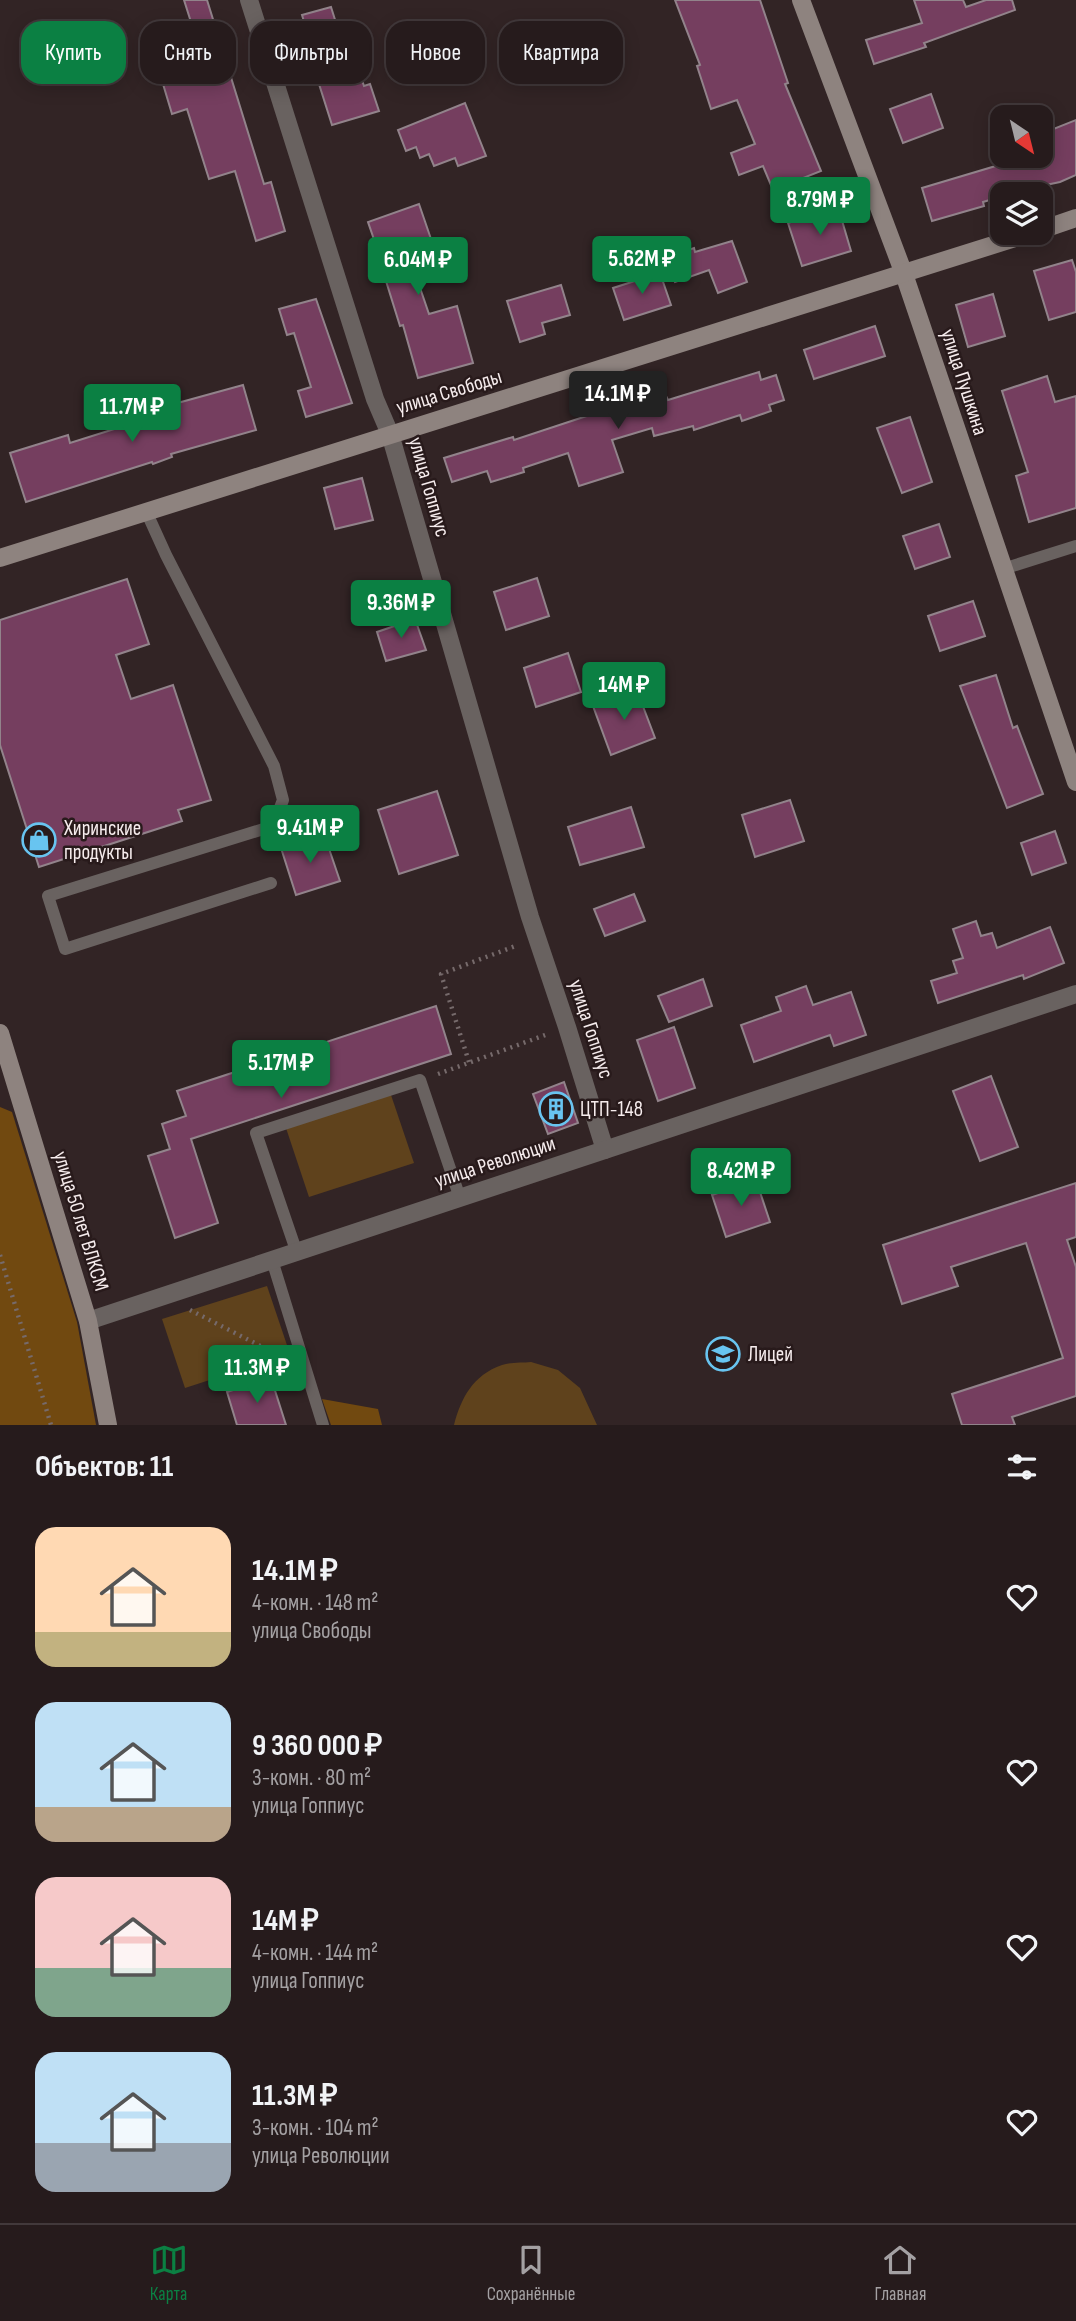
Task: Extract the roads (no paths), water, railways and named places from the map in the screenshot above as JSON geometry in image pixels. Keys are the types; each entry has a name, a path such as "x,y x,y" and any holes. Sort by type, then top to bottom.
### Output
{"street":[{"name":"улица Гоппиус","path":"249,0 375,399 390,434 537,938 605,1150"},
{"name":"улица Пушкина","path":"801,0 904,274 1076,782"},
{"path":"1053,226 1076,218"},
{"name":"улица Свободы","path":"0,558 994,245"},
{"name":"улица Революции","path":"88,1321 1076,994"},
{"name":"улица 50 лет ВЛКСМ","path":"0,1033 88,1321 108,1425"}],"lane":[{"path":"146,511 274,766 283,800 273,826 48,896 65,949 271,883"},
{"path":"1003,569 1076,546"},
{"path":"297,1252 256,1133 420,1080 460,1198"},
{"path":"272,1260 323,1425"}],"place":[{"name":"Хиринские продукты","path":"39,840"},
{"name":"ЦТП-148","path":"556,1109"},
{"name":"Лицей","path":"723,1354"}]}
